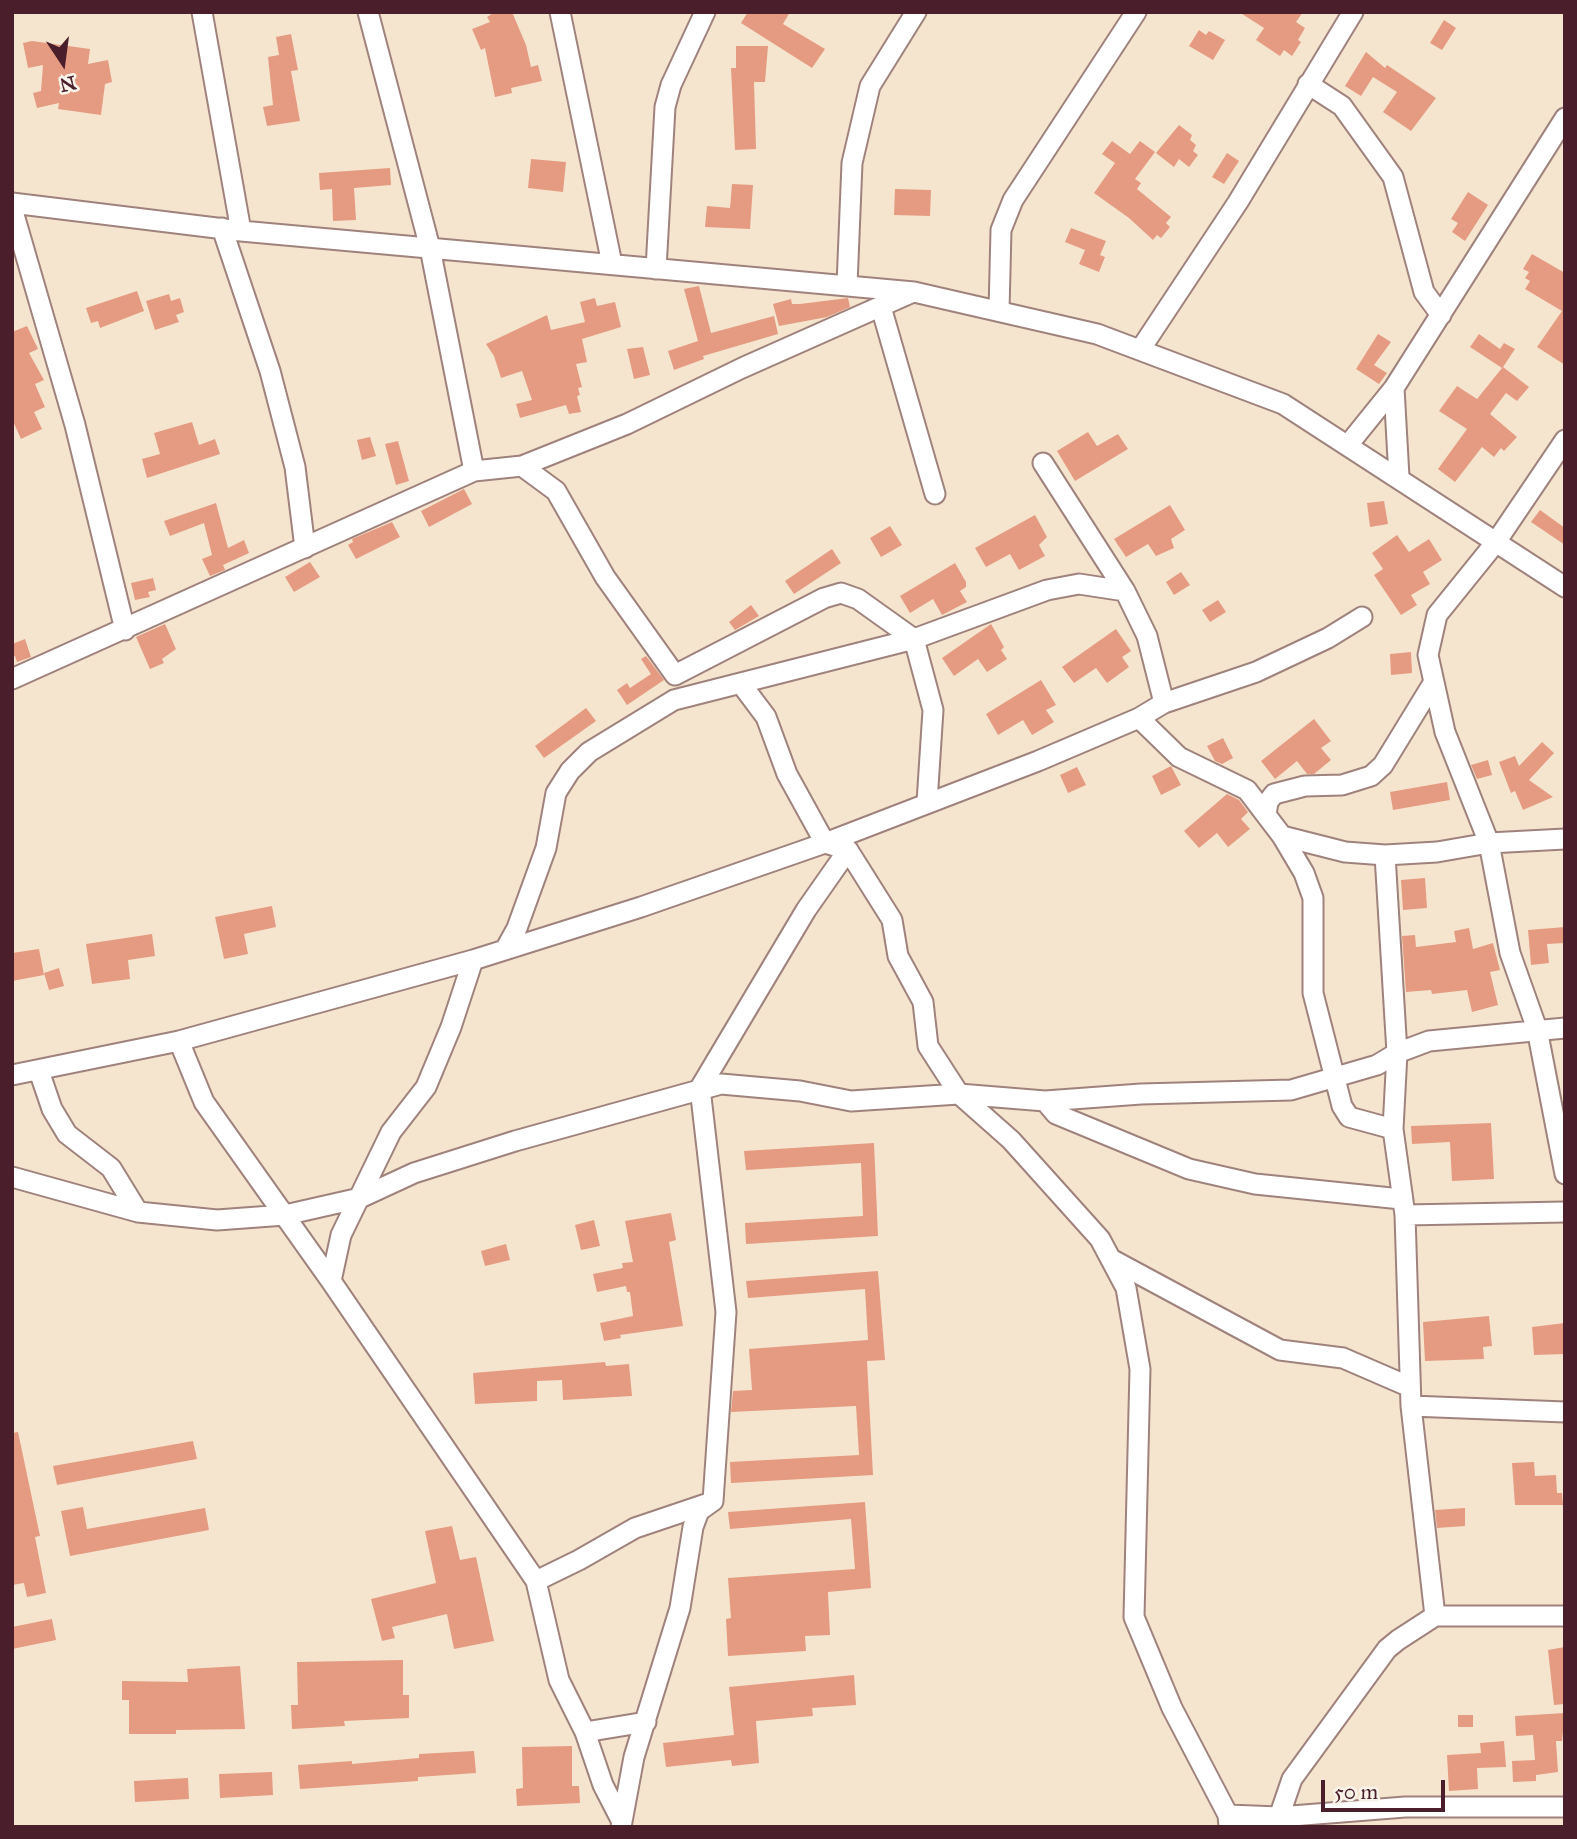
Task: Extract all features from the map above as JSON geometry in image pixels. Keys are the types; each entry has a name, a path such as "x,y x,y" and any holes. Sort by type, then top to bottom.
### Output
{"street":[{"path":"202,12 231,230 295,467 305,548"},
{"path":"368,12 430,248 474,471"},
{"path":"560,12 612,264"},
{"path":"656,269 665,107 671,85 705,12"},
{"path":"847,285 852,163 870,86 915,12"},
{"path":"999,311 1001,230 1013,200 1136,12"},
{"path":"1140,350 1238,202 1353,12"},
{"path":"1308,84 1342,106 1393,177 1424,292 1441,315"},
{"path":"1348,445 1394,388 1565,118"},
{"path":"12,203 231,230 914,292 1097,334 1283,404 1565,587"},
{"path":"12,208 75,425 125,630"},
{"path":"12,679 474,471 522,466 627,424 742,368 914,292"},
{"path":"881,307 935,495"},
{"path":"1394,388 1399,477"},
{"path":"1565,440 1496,542 1437,615 1428,655 1445,732 1489,843 1510,953 1537,1029 1565,1174"},
{"path":"1043,463 1125,591 1147,636 1164,703"},
{"path":"522,466 556,491 605,577 675,676 674,699"},
{"path":"506,948 517,928 546,848 556,793 570,771 589,752 674,699 742,685 914,639 1047,590 1079,584 1125,591"},
{"path":"675,676 824,598 841,593 858,599 914,639 933,710 928,803"},
{"path":"12,1075 179,1041 472,960 641,907 825,843 1139,718 1164,703 1256,672 1328,638 1362,617"},
{"path":"742,685 766,716 787,774 825,843 848,850 891,920 898,956 923,1002 928,1046 959,1094 1011,1140 1100,1239 1126,1288 1140,1369 1134,1617 1172,1708 1229,1821 1405,1807 1565,1807"},
{"path":"1266,815 1268,802 1275,794 1305,786 1342,785 1371,776 1383,765 1433,685"},
{"path":"1139,718 1179,757 1247,790 1282,836 1304,873 1313,898 1313,993 1342,1106 1349,1117 1393,1129"},
{"path":"1282,836 1345,852 1385,855 1437,852 1489,843 1565,839"},
{"path":"713,1501 726,1312 700,1088 806,910 848,850"},
{"path":"1385,855 1397,1053 1393,1129 1403,1207 1410,1396 1435,1616"},
{"path":"331,1280 341,1235 391,1132 426,1087 451,1027 472,960"},
{"path":"12,1177 138,1212 217,1220 285,1215 360,1198 414,1173 502,1145 721,1084 800,1091 851,1101 959,1094 1045,1101 1141,1094 1291,1090 1377,1065 1397,1053 1429,1041 1565,1028"},
{"path":"179,1041 204,1102 331,1280 536,1581 559,1680 585,1732 603,1785 621,1823"},
{"path":"39,1071 52,1109 67,1133 111,1168 138,1212"},
{"path":"1045,1101 1056,1114 1189,1169 1255,1184 1403,1207 1565,1212"},
{"path":"1111,1259 1280,1350 1343,1358 1410,1396 1565,1412"},
{"path":"536,1581 635,1528 713,1501"},
{"path":"621,1823 634,1757 680,1608 693,1527 699,1511 713,1501"},
{"path":"1279,1817 1292,1779 1387,1649 1435,1616 1565,1616"},
{"path":"585,1732 646,1722"}],"building":[{"path":"495,12 512,12 526,45 531,67 538,65 542,81 511,88 512,93 495,97 485,48 481,50 472,29 490,22 487,17"},
{"path":"748,12 790,12 783,24 825,49 812,68 741,23"},
{"path":"1239,12 1303,12 1296,22 1305,28 1298,40 1301,42 1292,56 1284,50 1280,56 1256,40 1264,28"},
{"path":"1444,20 1456,28 1442,50 1430,43"},
{"path":"1199,30 1206,35 1209,31 1225,40 1213,60 1189,46"},
{"path":"291,34 298,70 291,71 300,121 267,126 263,107 273,105 268,57 279,55 276,37"},
{"path":"32,41 90,49 88,64 108,60 112,82 105,84 101,115 58,109 59,103 37,108 33,93 41,91 43,65 28,68 23,43"},
{"path":"736,46 768,46 765,82 754,82 756,149 735,150 731,68 736,68"},
{"path":"1366,52 1385,68 1387,65 1436,98 1411,131 1383,112 1397,92 1373,77 1361,96 1345,86"},
{"path":"1179,125 1192,135 1190,140 1196,145 1193,151 1198,155 1189,167 1179,159 1174,167 1156,153"},
{"path":"1112,141 1130,154 1140,141 1155,152 1135,179 1141,183 1137,189 1171,217 1166,223 1170,227 1161,238 1157,235 1153,240 1129,218 1094,193 1115,163 1102,154"},
{"path":"1227,153 1239,161 1224,184 1212,177"},
{"path":"531,159 566,162 563,192 528,188"},
{"path":"390,168 391,185 354,188 356,220 333,221 332,189 320,190 319,173"},
{"path":"732,184 753,185 750,229 705,227 707,206 730,208"},
{"path":"895,189 931,190 930,216 894,215"},
{"path":"1468,192 1488,205 1465,241 1452,232 1458,223 1451,219"},
{"path":"1071,228 1106,241 1100,255 1105,257 1099,272 1079,264 1085,250 1065,242"},
{"path":"1532,254 1565,273 1565,365 1537,347 1562,311 1525,289 1530,281 1525,278 1529,272 1523,269"},
{"path":"699,286 711,333 774,316 778,334 703,356 704,359 674,370 668,351 698,341 684,289"},
{"path":"137,291 144,311 100,328 98,321 91,323 86,308"},
{"path":"169,294 171,301 180,298 184,312 176,315 179,322 155,330 146,301"},
{"path":"595,298 597,306 615,302 621,327 582,339 587,362 576,364 582,387 578,388 580,395 577,396 581,412 569,414 566,405 520,418 516,404 532,400 522,371 501,378 494,356 486,344 547,315 551,330 585,322 580,302"},
{"path":"848,298 850,307 827,317 779,326 773,304 791,299 792,304 800,304"},
{"path":"27,326 38,349 29,353 44,380 35,384 45,407 34,412 42,429 21,439 12,419 12,332"},
{"path":"1378,334 1391,342 1374,365 1387,373 1379,384 1356,369"},
{"path":"1479,334 1500,349 1504,343 1515,349 1503,367 1529,387 1517,401 1506,393 1490,414 1517,437 1504,451 1501,448 1494,457 1482,447 1455,482 1438,469 1467,429 1439,411 1457,386 1477,399 1502,368 1470,347"},
{"path":"643,347 650,375 634,379 627,349"},
{"path":"192,422 199,445 215,439 220,454 147,478 142,459 160,454 154,433"},
{"path":"1088,432 1097,446 1118,434 1128,449 1075,481 1057,451"},
{"path":"370,437 376,456 362,460 357,440"},
{"path":"398,441 409,481 396,485 385,444"},
{"path":"464,489 472,504 429,527 421,511"},
{"path":"1384,501 1388,524 1370,527 1367,503"},
{"path":"216,503 228,548 244,540 249,553 223,565 225,570 210,576 202,559 212,555 204,523 170,536 164,521"},
{"path":"1170,505 1185,530 1171,539 1174,548 1156,556 1148,544 1126,557 1114,539"},
{"path":"1540,510 1565,528 1565,545 1531,522"},
{"path":"1035,515 1047,537 1039,545 1045,556 1019,570 1010,554 986,567 975,548"},
{"path":"392,522 400,537 356,559 348,545 353,542 352,539"},
{"path":"890,526 902,545 881,557 870,538"},
{"path":"1397,535 1409,552 1429,539 1442,560 1423,572 1430,584 1411,595 1417,605 1401,615 1374,575 1383,569 1372,553"},
{"path":"832,549 841,563 794,594 785,581"},
{"path":"310,562 320,577 294,592 285,577"},
{"path":"955,563 966,582 966,587 960,591 967,602 942,615 933,599 910,613 900,596"},
{"path":"1181,572 1190,585 1174,595 1166,582"},
{"path":"153,578 156,590 148,592 150,597 135,600 131,583"},
{"path":"1218,600 1226,612 1210,622 1202,610"},
{"path":"751,605 759,616 735,630 729,622"},
{"path":"165,624 176,649 162,659 164,663 150,669 136,637"},
{"path":"991,624 1004,647 1001,650 1007,659 987,672 978,659 954,676 942,658"},
{"path":"1116,629 1131,651 1122,657 1129,667 1107,683 1096,668 1074,683 1062,667"},
{"path":"25,639 31,657 17,662 15,656 12,657 12,644"},
{"path":"1411,652 1412,673 1391,675 1390,654"},
{"path":"646,656 664,680 627,705 617,690 627,683 630,688 651,674 641,659"},
{"path":"1041,680 1056,705 1046,710 1054,722 1032,735 1023,720 998,735 986,714"},
{"path":"586,708 596,721 544,758 535,746"},
{"path":"1314,719 1331,741 1321,748 1331,760 1314,774 1307,774 1297,761 1275,779 1261,761"},
{"path":"1223,738 1233,758 1222,764 1215,761 1207,746"},
{"path":"1542,742 1554,753 1529,780 1553,797 1523,810 1515,791 1511,793 1499,762 1515,756 1519,766"},
{"path":"1488,760 1492,775 1477,779 1471,765"},
{"path":"1171,766 1181,785 1161,795 1152,776"},
{"path":"1077,767 1086,785 1068,793 1060,775"},
{"path":"1447,782 1450,800 1393,810 1390,792"},
{"path":"1227,794 1239,800 1248,812 1241,819 1250,829 1228,847 1217,833 1199,848 1184,831"},
{"path":"1425,878 1427,908 1403,910 1401,880"},
{"path":"272,906 276,927 244,934 248,954 224,959 215,917"},
{"path":"1565,927 1565,943 1547,944 1549,963 1531,965 1528,930"},
{"path":"1469,928 1473,949 1493,943 1500,970 1490,972 1498,1005 1472,1012 1467,990 1432,994 1431,990 1406,992 1402,936 1415,935 1416,947 1456,942 1454,931"},
{"path":"152,934 155,956 128,960 130,979 92,984 86,944"},
{"path":"39,949 44,975 12,981 12,953"},
{"path":"59,968 64,986 49,990 44,973"},
{"path":"1491,1123 1494,1179 1452,1181 1450,1142 1412,1144 1411,1126"},
{"path":"874,1143 878,1236 746,1244 745,1223 863,1216 861,1163 746,1170 744,1151"},
{"path":"671,1213 676,1240 669,1242 683,1326 620,1335 621,1338 604,1341 600,1323 633,1316 630,1292 627,1292 626,1286 597,1292 593,1274 623,1268 622,1263 633,1262 625,1221"},
{"path":"594,1220 600,1246 581,1250 575,1225"},
{"path":"506,1244 510,1260 485,1266 481,1251"},
{"path":"878,1271 885,1360 867,1361 873,1475 731,1483 730,1462 859,1455 856,1406 731,1412 733,1391 752,1390 749,1349 868,1340 865,1289 748,1298 746,1281"},
{"path":"1489,1316 1492,1346 1483,1347 1484,1359 1425,1361 1423,1322"},
{"path":"1565,1323 1565,1354 1534,1355 1532,1327"},
{"path":"605,1362 606,1366 629,1364 632,1396 563,1400 562,1380 537,1381 537,1401 475,1404 473,1373"},
{"path":"18,1432 40,1536 35,1537 46,1593 27,1597 24,1583 12,1585 12,1433"},
{"path":"193,1441 197,1459 57,1485 53,1466"},
{"path":"1534,1462 1535,1476 1556,1475 1557,1493 1562,1493 1563,1505 1515,1505 1512,1463"},
{"path":"865,1502 871,1588 828,1592 830,1635 805,1636 806,1651 728,1656 726,1619 731,1618 728,1578 855,1569 851,1519 730,1529 728,1512"},
{"path":"83,1507 87,1529 205,1508 209,1530 70,1556 61,1511"},
{"path":"1465,1508 1465,1526 1437,1528 1435,1510"},
{"path":"452,1526 460,1560 476,1557 494,1641 454,1649 447,1614 392,1627 395,1638 382,1641 371,1599 436,1583 425,1531"},
{"path":"52,1619 56,1640 12,1649 12,1627"},
{"path":"1565,1647 1564,1704 1554,1705 1548,1650"},
{"path":"403,1660 403,1695 409,1695 409,1718 344,1721 345,1726 292,1729 291,1705 298,1705 297,1662"},
{"path":"240,1666 245,1729 129,1734 129,1700 122,1700 122,1681 188,1682 187,1669"},
{"path":"854,1675 856,1705 812,1708 813,1716 756,1721 759,1763 732,1766 731,1760 666,1767 663,1743 734,1735 729,1687"},
{"path":"1565,1713 1562,1741 1556,1741 1558,1772 1536,1775 1536,1781 1513,1782 1512,1761 1535,1760 1533,1735 1516,1736 1515,1716"},
{"path":"1458,1715 1473,1715 1473,1727 1458,1727"},
{"path":"1504,1741 1506,1767 1477,1768 1478,1789 1449,1791 1447,1755 1481,1753 1480,1743"},
{"path":"572,1746 572,1786 579,1786 580,1803 517,1806 516,1789 523,1788 522,1747"},
{"path":"474,1751 476,1773 418,1777 418,1781 300,1789 298,1765 352,1761 352,1764 419,1758 419,1754"},
{"path":"272,1772 273,1795 220,1798 219,1774"},
{"path":"188,1778 189,1799 135,1802 134,1781"}]}
